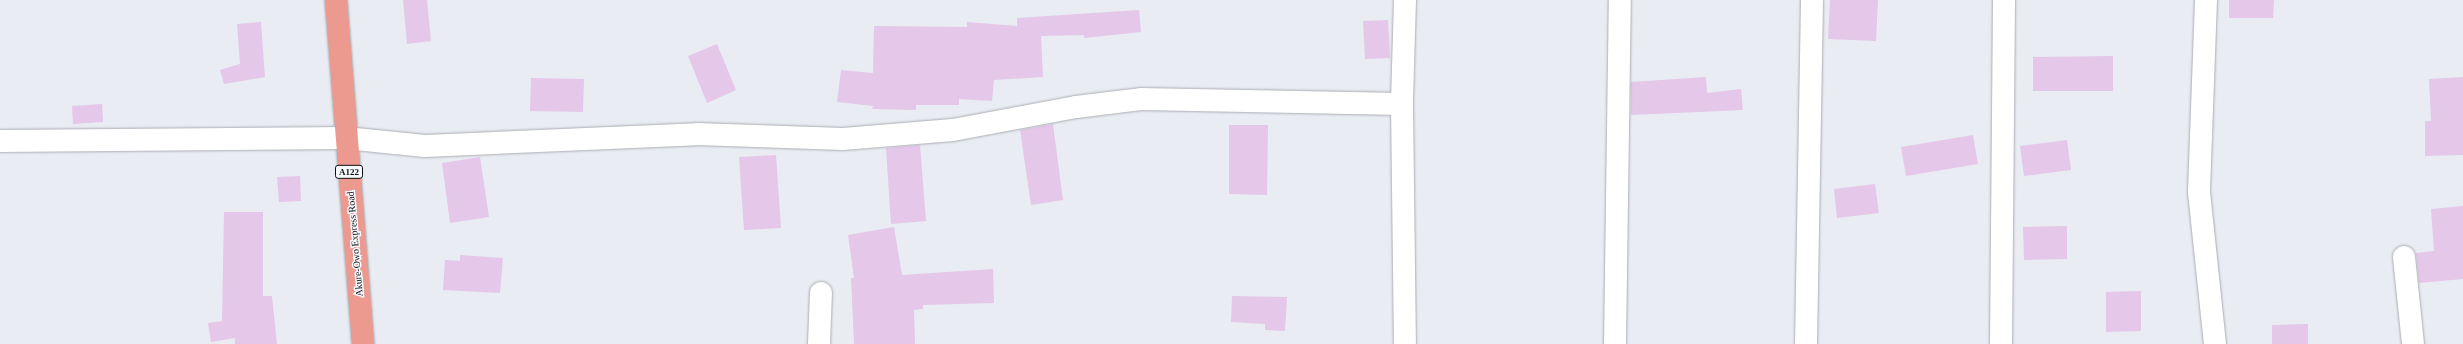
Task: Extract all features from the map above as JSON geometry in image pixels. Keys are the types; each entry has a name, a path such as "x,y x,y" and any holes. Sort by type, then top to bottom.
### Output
{"highway":[{"name":"Akure-Owo Express Road","path":"336,0 362,344"}],"street":[{"path":"1405,0 1402,104 1405,344"},
{"path":"1615,344 1620,0"},
{"path":"1806,344 1812,0"},
{"path":"2001,344 2004,0"},
{"path":"2206,0 2199,192 2214,344"},
{"path":"0,141 346,138 425,146 697,134 843,139 953,130 1076,107 1141,99 1402,104"},
{"path":"2404,257 2413,344"},
{"path":"819,344 821,293"}],"building":[{"path":"403,0 427,0 431,41 407,44"},
{"path":"1830,0 1878,0 1876,41 1828,39"},
{"path":"2229,0 2274,0 2273,18 2229,18"},
{"path":"1139,10 1141,32 1084,38 1084,35 1041,36 1043,77 994,80 992,101 959,99 959,105 916,105 916,110 872,109 873,106 837,102 841,70 873,73 874,26 967,27 967,22 1017,26 1017,18"},
{"path":"1388,20 1390,58 1365,59 1363,21"},
{"path":"261,22 265,77 224,84 220,70 240,64 237,24"},
{"path":"717,44 736,90 707,103 688,56"},
{"path":"2113,56 2113,91 2033,91 2033,57"},
{"path":"1706,77 1707,93 1741,89 1743,110 1631,115 1631,82"},
{"path":"2463,77 2463,155 2425,156 2425,121 2431,121 2429,79"},
{"path":"531,78 584,79 583,112 530,111"},
{"path":"102,104 103,122 73,124 72,106"},
{"path":"1053,124 1063,200 1031,205 1020,130"},
{"path":"1229,125 1268,125 1267,195 1229,194"},
{"path":"1973,135 1978,164 1906,176 1901,147"},
{"path":"2067,140 2071,170 2024,176 2020,146"},
{"path":"920,145 926,221 891,224 886,148"},
{"path":"776,155 781,228 744,230 739,157"},
{"path":"480,157 489,217 450,223 442,163"},
{"path":"300,176 301,201 279,202 277,177"},
{"path":"1875,184 1879,213 1837,218 1834,189"},
{"path":"2463,206 2463,279 2419,283 2416,253 2434,251 2431,209"},
{"path":"224,212 263,212 263,296 272,296 277,344 235,344 235,338 211,342 208,323 222,321"},
{"path":"2067,226 2067,259 2024,260 2023,227"},
{"path":"894,227 902,275 993,269 994,303 923,305 923,309 914,310 915,344 854,344 851,278 854,278 848,235"},
{"path":"460,255 503,258 500,293 443,290 445,260 460,261"},
{"path":"2141,291 2141,331 2106,332 2106,292"},
{"path":"1232,296 1287,297 1285,331 1265,330 1265,324 1231,322"},
{"path":"2308,324 2308,344 2272,344 2272,325"}]}
